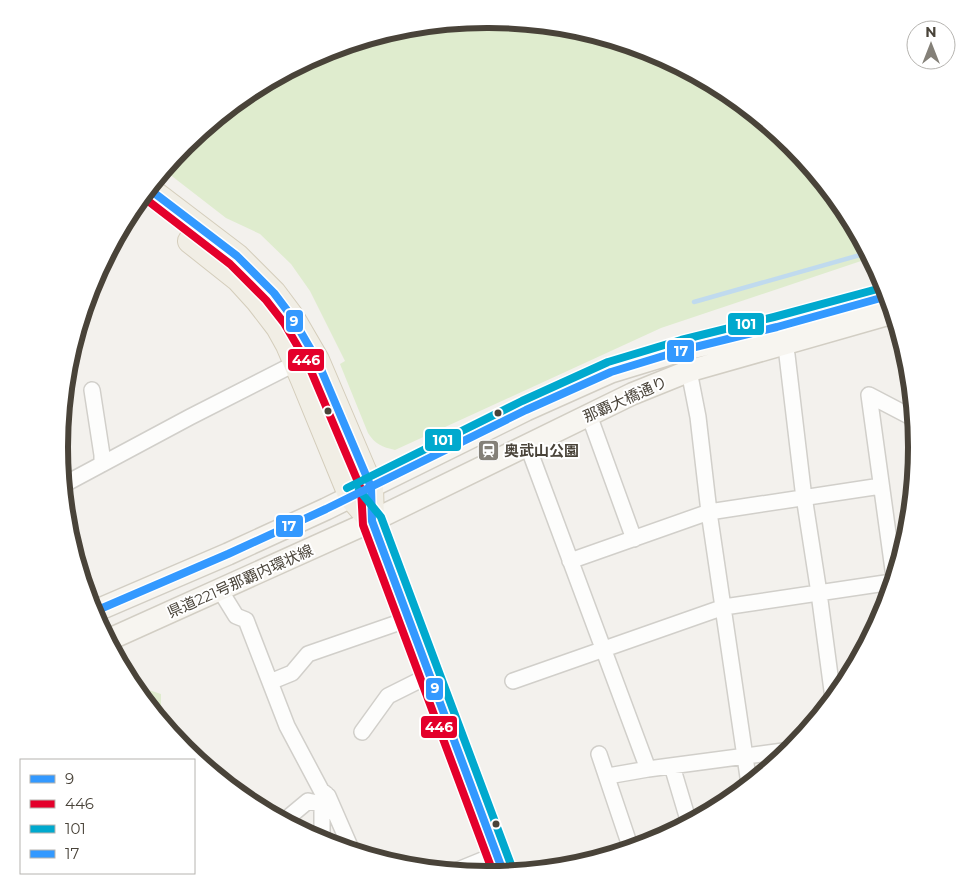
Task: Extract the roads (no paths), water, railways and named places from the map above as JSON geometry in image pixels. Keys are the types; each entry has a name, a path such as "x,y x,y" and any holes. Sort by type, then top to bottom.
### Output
{"main road":[{"path":"154,193 237,256 262,279 284,305 317,360 361,492 501,864"},
{"path":"145,206 210,256 249,290 278,327 361,492"},
{"name":"那覇大橋通り","path":"361,492 526,410 611,372 683,350 777,327 880,298"},
{"name":"那覇大橋通り","path":"372,521 632,394 689,372 886,315"},
{"name":"県道221号那覇内環状線","path":"100,609 228,554 361,492"},
{"name":"県道221号那覇内環状線","path":"114,637 372,521"}],"street":[{"path":"784,345 832,687"},
{"path":"70,482 296,363"},
{"path":"689,372 698,417 709,512 748,776"},
{"path":"92,390 102,464"},
{"path":"892,560 869,395 906,415"},
{"path":"589,415 634,539"},
{"path":"527,444 602,650 648,769"},
{"path":"570,561 709,512 881,486"},
{"path":"513,681 724,607 885,583"},
{"path":"220,590 236,616 246,620 287,726 324,799 337,815 348,842"},
{"path":"270,682 292,673 308,654 409,619"},
{"path":"362,732 388,696 430,676"},
{"path":"608,776 776,752"},
{"path":"599,754 629,842"},
{"path":"672,766 686,816"},
{"path":"290,816 308,801 324,799"},
{"path":"322,833 324,799"}],"waterway":[{"path":"694,302 861,255"}],"place":[{"name":"奥武山公園","path":"488,450"}]}
